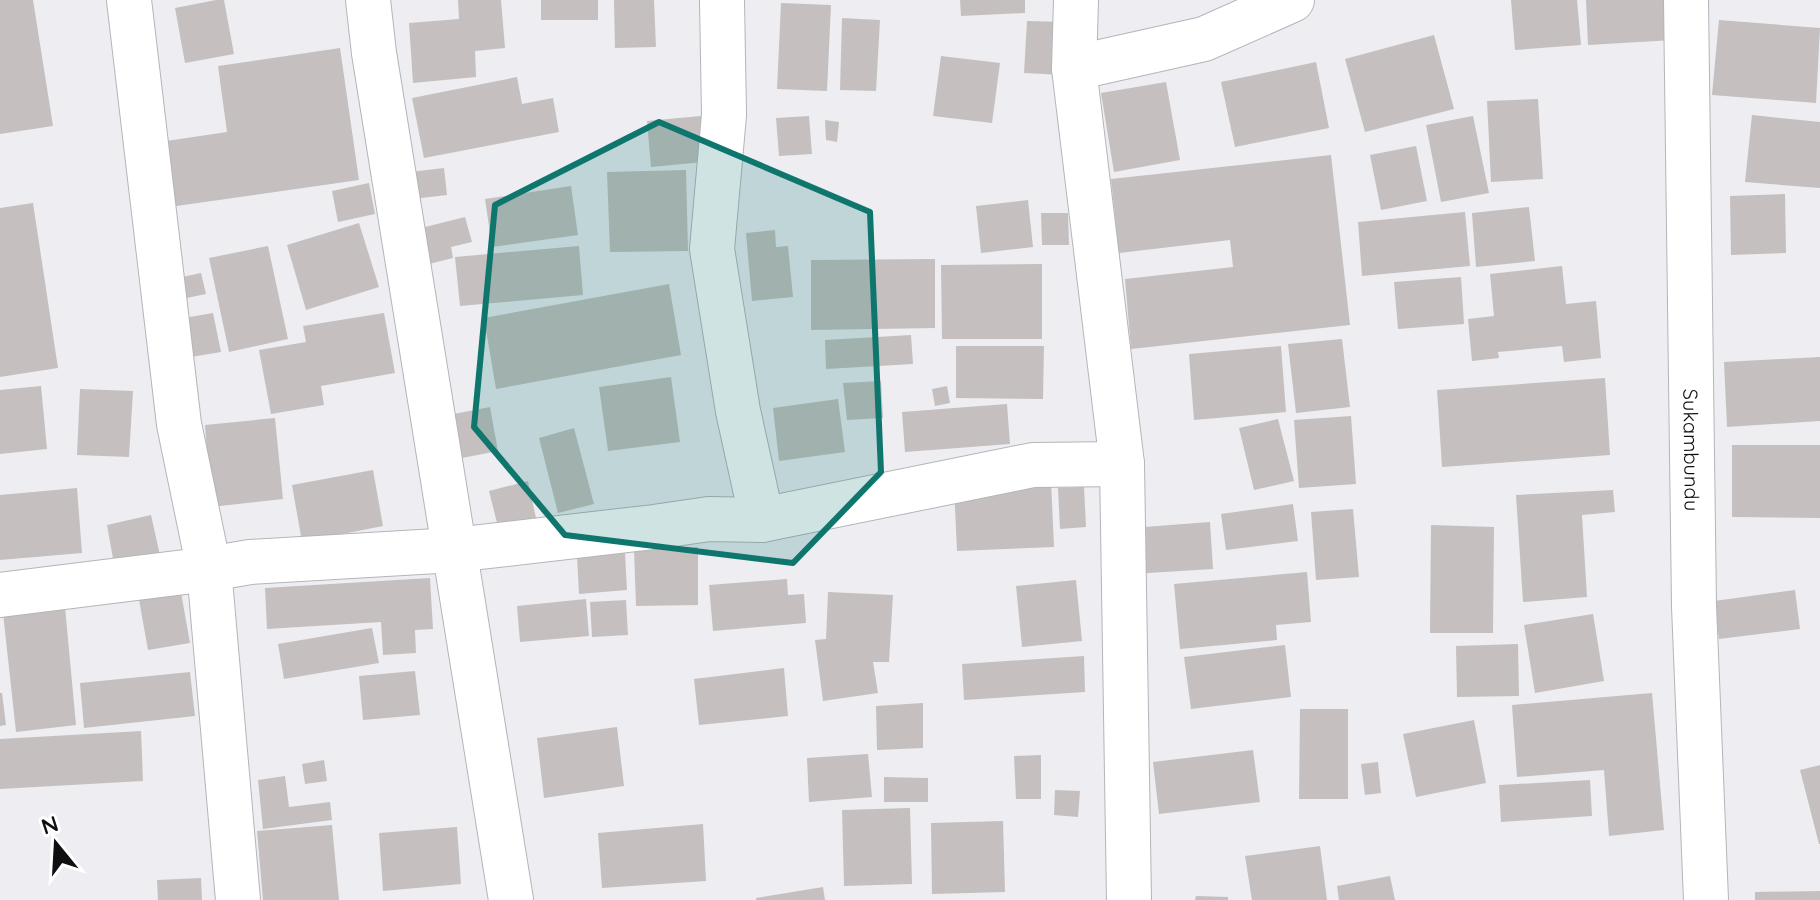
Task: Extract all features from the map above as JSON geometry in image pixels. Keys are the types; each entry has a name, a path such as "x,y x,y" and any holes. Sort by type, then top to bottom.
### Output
{"street":[{"path":"129,0 179,424 209,569 238,900"},
{"path":"368,0 376,69 511,900"},
{"path":"722,0 724,115 712,249 738,411 762,520"},
{"path":"1076,0 1074,68 1122,464 1129,900"},
{"path":"1074,68 1204,39 1292,0"},
{"name":"Sukambundu","path":"1686,0 1694,606 1706,900"},
{"path":"0,595 250,562 454,550 709,519 762,520 1033,465 1122,464"}],"highlighted area":[{"path":"659,122 870,212 881,472 793,563 565,535 474,427 495,205"}],"building":[{"path":"0,0 33,0 53,126 0,134"},
{"path":"224,0 234,54 185,63 175,8"},
{"path":"458,0 501,0 505,48 475,51 476,77 413,83 409,23 459,19"},
{"path":"541,0 598,0 598,20 541,20"},
{"path":"614,0 654,0 656,47 615,48"},
{"path":"960,0 1025,0 1025,13 961,16"},
{"path":"1511,0 1577,0 1581,45 1515,50"},
{"path":"1586,0 1672,0 1674,40 1588,45"},
{"path":"781,3 831,5 827,91 777,89"},
{"path":"842,18 880,20 876,91 840,90"},
{"path":"1719,20 1820,28 1816,103 1712,95"},
{"path":"1027,21 1067,22 1063,75 1024,73"},
{"path":"1434,35 1454,109 1365,132 1345,59"},
{"path":"340,48 359,180 162,208 153,143 227,132 218,66"},
{"path":"941,56 1000,63 992,123 933,116"},
{"path":"1316,62 1329,128 1235,147 1221,82"},
{"path":"517,77 522,104 553,98 559,132 424,158 412,98"},
{"path":"1166,82 1180,160 1114,172 1101,93"},
{"path":"1538,99 1543,179 1491,182 1487,101"},
{"path":"711,115 714,161 651,167 647,121"},
{"path":"1752,115 1820,122 1820,188 1745,182"},
{"path":"809,116 812,154 779,156 776,118"},
{"path":"1473,116 1489,193 1441,202 1426,125"},
{"path":"825,120 839,122 837,142 826,140"},
{"path":"1416,146 1427,201 1381,210 1370,155"},
{"path":"1331,155 1350,325 1131,349 1125,279 1233,267 1230,240 1119,253 1111,179"},
{"path":"444,168 447,195 413,199 410,172"},
{"path":"686,170 688,251 610,252 607,172"},
{"path":"369,183 375,214 338,222 332,191"},
{"path":"571,186 578,235 492,247 485,199"},
{"path":"1785,194 1786,253 1731,255 1730,196"},
{"path":"1028,200 1033,247 981,253 976,206"},
{"path":"33,203 58,368 0,377 0,208"},
{"path":"1529,207 1535,261 1476,267 1472,213"},
{"path":"1465,212 1470,266 1362,276 1358,222"},
{"path":"1041,213 1068,213 1069,245 1042,245"},
{"path":"465,217 472,242 451,247 453,258 429,264 421,228"},
{"path":"359,223 379,287 306,310 287,245"},
{"path":"775,230 776,247 788,246 793,297 752,301 746,233"},
{"path":"268,246 288,339 229,352 209,258"},
{"path":"579,246 583,295 460,306 455,257"},
{"path":"935,259 935,328 811,330 811,260"},
{"path":"1042,264 1042,339 942,339 941,265"},
{"path":"1562,266 1566,304 1596,301 1601,358 1564,362 1562,346 1498,352 1499,358 1472,361 1468,319 1494,316 1490,274"},
{"path":"201,273 206,294 172,301 168,280"},
{"path":"1461,277 1464,324 1398,329 1394,282"},
{"path":"669,284 681,355 496,389 484,318"},
{"path":"213,313 221,352 185,358 178,319"},
{"path":"384,313 395,373 321,386 324,405 271,414 259,350 306,342 303,326"},
{"path":"911,335 913,364 826,369 825,340"},
{"path":"1342,339 1350,407 1296,413 1288,344"},
{"path":"956,346 1044,346 1043,399 956,398"},
{"path":"1281,346 1286,412 1194,420 1189,354"},
{"path":"1820,357 1820,421 1727,427 1724,362"},
{"path":"671,377 680,442 608,451 599,387"},
{"path":"1605,378 1610,455 1442,467 1437,390"},
{"path":"881,381 883,418 847,420 843,383"},
{"path":"41,386 47,449 0,454 0,390"},
{"path":"947,386 950,403 935,406 932,389"},
{"path":"80,389 133,391 129,457 77,455"},
{"path":"838,399 845,452 779,461 773,408"},
{"path":"1007,404 1010,444 905,452 902,412"},
{"path":"490,407 498,451 462,458 454,414"},
{"path":"1351,416 1356,484 1299,488 1294,420"},
{"path":"275,418 283,499 211,507 205,425"},
{"path":"1278,419 1294,481 1254,490 1239,428"},
{"path":"574,428 594,504 558,513 539,438"},
{"path":"1732,445 1820,445 1820,518 1732,517"},
{"path":"373,470 383,526 302,542 292,485"},
{"path":"528,481 536,518 498,527 489,491"},
{"path":"1051,481 1054,547 957,551 954,486"},
{"path":"1084,487 1086,527 1060,529 1058,488"},
{"path":"77,488 82,553 0,560 0,495"},
{"path":"1613,490 1615,512 1582,515 1587,597 1523,602 1516,495"},
{"path":"1293,504 1298,541 1226,550 1221,514"},
{"path":"1353,509 1359,577 1316,580 1311,512"},
{"path":"151,515 161,560 115,570 107,525"},
{"path":"1210,522 1213,569 1132,574 1131,528"},
{"path":"1431,525 1494,527 1493,633 1430,633"},
{"path":"698,547 698,605 636,606 634,549"},
{"path":"625,553 627,590 579,594 577,557"},
{"path":"1307,572 1311,622 1276,625 1277,640 1180,649 1174,584"},
{"path":"430,578 433,629 415,630 416,653 383,655 381,622 267,629 265,588"},
{"path":"787,579 788,595 804,594 806,623 713,631 709,585"},
{"path":"1076,580 1082,641 1022,647 1016,586"},
{"path":"180,587 190,643 148,650 138,594"},
{"path":"1795,590 1800,629 1719,639 1714,601"},
{"path":"828,592 893,595 889,662 873,662 878,693 823,701 815,640 826,639"},
{"path":"586,599 589,636 520,642 517,606"},
{"path":"626,600 628,635 592,637 590,602"},
{"path":"65,607 76,725 16,732 3,613"},
{"path":"1593,614 1604,681 1535,693 1524,625"},
{"path":"372,628 379,663 284,679 278,644"},
{"path":"1518,644 1519,696 1457,697 1456,646"},
{"path":"1285,645 1291,697 1191,709 1184,657"},
{"path":"1084,656 1085,692 964,700 962,664"},
{"path":"784,668 788,716 699,725 694,679"},
{"path":"415,671 420,715 363,720 359,676"},
{"path":"190,672 195,716 84,728 80,683"},
{"path":"0,693 6,725 0,726"},
{"path":"1652,693 1664,830 1609,836 1604,770 1517,777 1512,705"},
{"path":"923,703 923,748 877,750 876,706"},
{"path":"1300,709 1348,709 1348,799 1299,799"},
{"path":"1474,720 1486,783 1416,797 1403,734"},
{"path":"617,727 624,786 544,798 537,738"},
{"path":"141,731 143,781 0,789 0,739"},
{"path":"1253,750 1260,802 1159,814 1153,762"},
{"path":"868,754 872,797 809,802 807,758"},
{"path":"1041,755 1041,799 1016,799 1014,756"},
{"path":"324,760 327,781 305,784 302,764"},
{"path":"1378,762 1381,793 1365,795 1361,764"},
{"path":"1820,765 1820,844 1819,844 1800,770"},
{"path":"285,776 289,807 330,802 332,820 263,829 258,780"},
{"path":"884,777 928,778 928,802 884,802"},
{"path":"1590,780 1592,816 1501,822 1499,785"},
{"path":"1055,790 1080,791 1078,817 1054,815"},
{"path":"910,808 912,884 844,886 842,810"},
{"path":"1003,821 1005,892 932,894 931,823"},
{"path":"703,824 706,881 602,888 598,833"},
{"path":"332,825 339,900 263,900 257,831"},
{"path":"457,827 461,884 383,891 379,833"},
{"path":"1320,846 1327,900 1252,900 1245,856"},
{"path":"1390,876 1395,900 1339,900 1337,886"},
{"path":"201,878 202,900 158,900 157,880"},
{"path":"823,887 825,900 756,900 756,898"},
{"path":"1820,891 1820,900 1755,900 1755,892"},
{"path":"1196,896 1228,897 1228,900 1195,900"}]}
